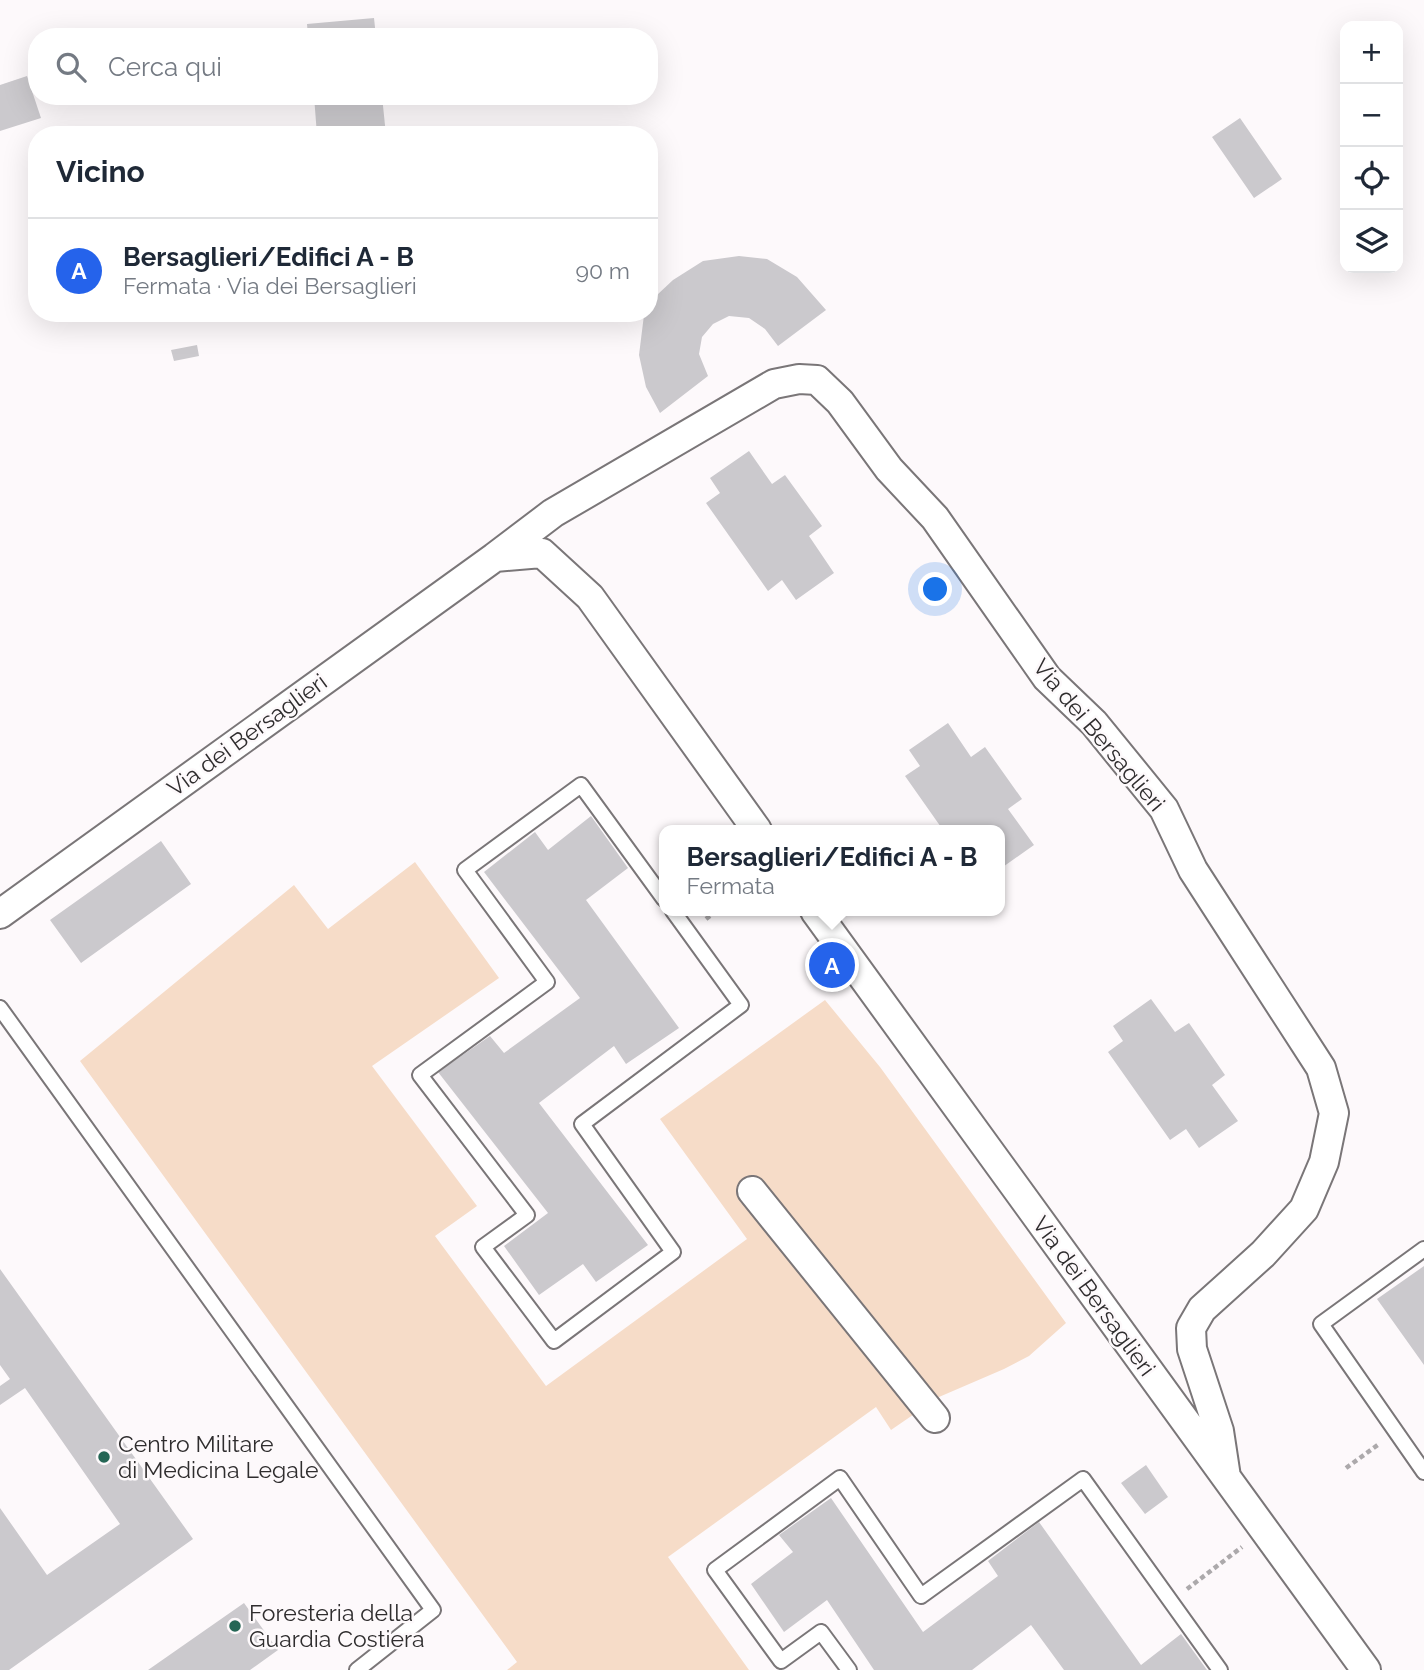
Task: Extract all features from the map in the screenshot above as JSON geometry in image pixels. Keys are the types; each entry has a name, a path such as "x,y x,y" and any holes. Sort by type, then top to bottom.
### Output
{"street":[{"name":"Via dei Bersaglieri","path":"0,914 553,513 774,384 799,379 817,380 840,402 889,469 935,518 1047,677 1094,723 1164,809 1193,870 1321,1068 1334,1113 1324,1162 1304,1209 1263,1254 1202,1308 1191,1328 1192,1349 1219,1431 1226,1477"},
{"path":"495,557 542,553 590,597 753,825"},
{"name":"Via dei Bersaglieri","path":"819,916 1366,1670"},
{"path":"752,1191 935,1418"}],"lane":[{"path":"659,892 581,785 465,870 547,982 420,1075 527,1216 483,1248 554,1341 673,1252 582,1124 741,1005 677,916"},
{"path":"0,1009 433,1610 357,1670"},
{"path":"1424,1249 1321,1324 1424,1472"},
{"path":"849,1670 821,1632 781,1661 715,1570 840,1478 921,1596 1083,1479 1220,1670"}],"path":[{"path":"1346,1468 1376,1447"},
{"path":"1189,1587 1251,1541"}],"shaded area":[{"path":"415,862 499,978 372,1066 477,1206 435,1236 546,1386 747,1239 660,1119 825,1000 880,1067 1066,1323 1029,1356 939,1397 891,1430 876,1407 668,1557 749,1670 507,1670 517,1662 80,1061 294,885 328,929"}],"building":[{"path":"374,18 375,28 307,28 307,24"},
{"path":"27,76 28,105 37,105 41,118 0,131 0,85"},
{"path":"315,105 383,105 385,126 316,126"},
{"path":"1240,118 1282,179 1254,198 1212,137"},
{"path":"739,256 767,259 797,277 826,310 778,346 765,329 749,318 729,316 713,324 702,337 699,354 708,376 660,413 646,387 639,355 643,322 658,322 658,294 673,280 703,261"},
{"path":"197,345 199,356 174,361 171,350"},
{"path":"749,451 772,484 785,475 822,526 809,536 834,573 796,600 782,580 768,591 706,503 720,493 710,478"},
{"path":"948,723 971,757 985,747 1022,799 1008,809 1034,845 1005,865 1005,825 939,825 905,776 920,766 909,750"},
{"path":"591,816 628,868 586,900 679,1028 626,1064 614,1046 539,1103 648,1245 596,1282 583,1264 539,1295 504,1246 548,1213 438,1072 490,1036 504,1053 580,998 484,872 535,832 548,850"},
{"path":"161,841 191,884 81,963 50,920"},
{"path":"1151,999 1175,1032 1189,1023 1225,1075 1212,1085 1238,1121 1199,1148 1186,1129 1170,1140 1108,1052 1123,1041 1113,1026"},
{"path":"1424,1266 1424,1365 1377,1299"},
{"name":"Centro Militare di Medicina Legale","path":"0,1269 193,1539 9,1670 0,1670 0,1508 47,1575 120,1524 25,1388 0,1405 0,1386 10,1379 0,1365"},
{"path":"1146,1465 1168,1497 1145,1514 1121,1483"},
{"path":"831,1498 923,1632 998,1576 988,1561 1039,1522 1141,1665 1181,1634 1207,1670 1064,1670 1031,1625 972,1670 874,1670 827,1600 784,1632 751,1584 793,1552 779,1535"},
{"name":"Foresteria della Guardia Costiera","path":"244,1603 278,1650 250,1670 148,1670"}],"place":[{"name":"Bersaglieri/Edifici A - B","path":"832,965"},
{"name":"Centro Militare di Medicina Legale","path":"104,1457"},
{"name":"Foresteria della Guardia Costiera","path":"235,1626"}]}
